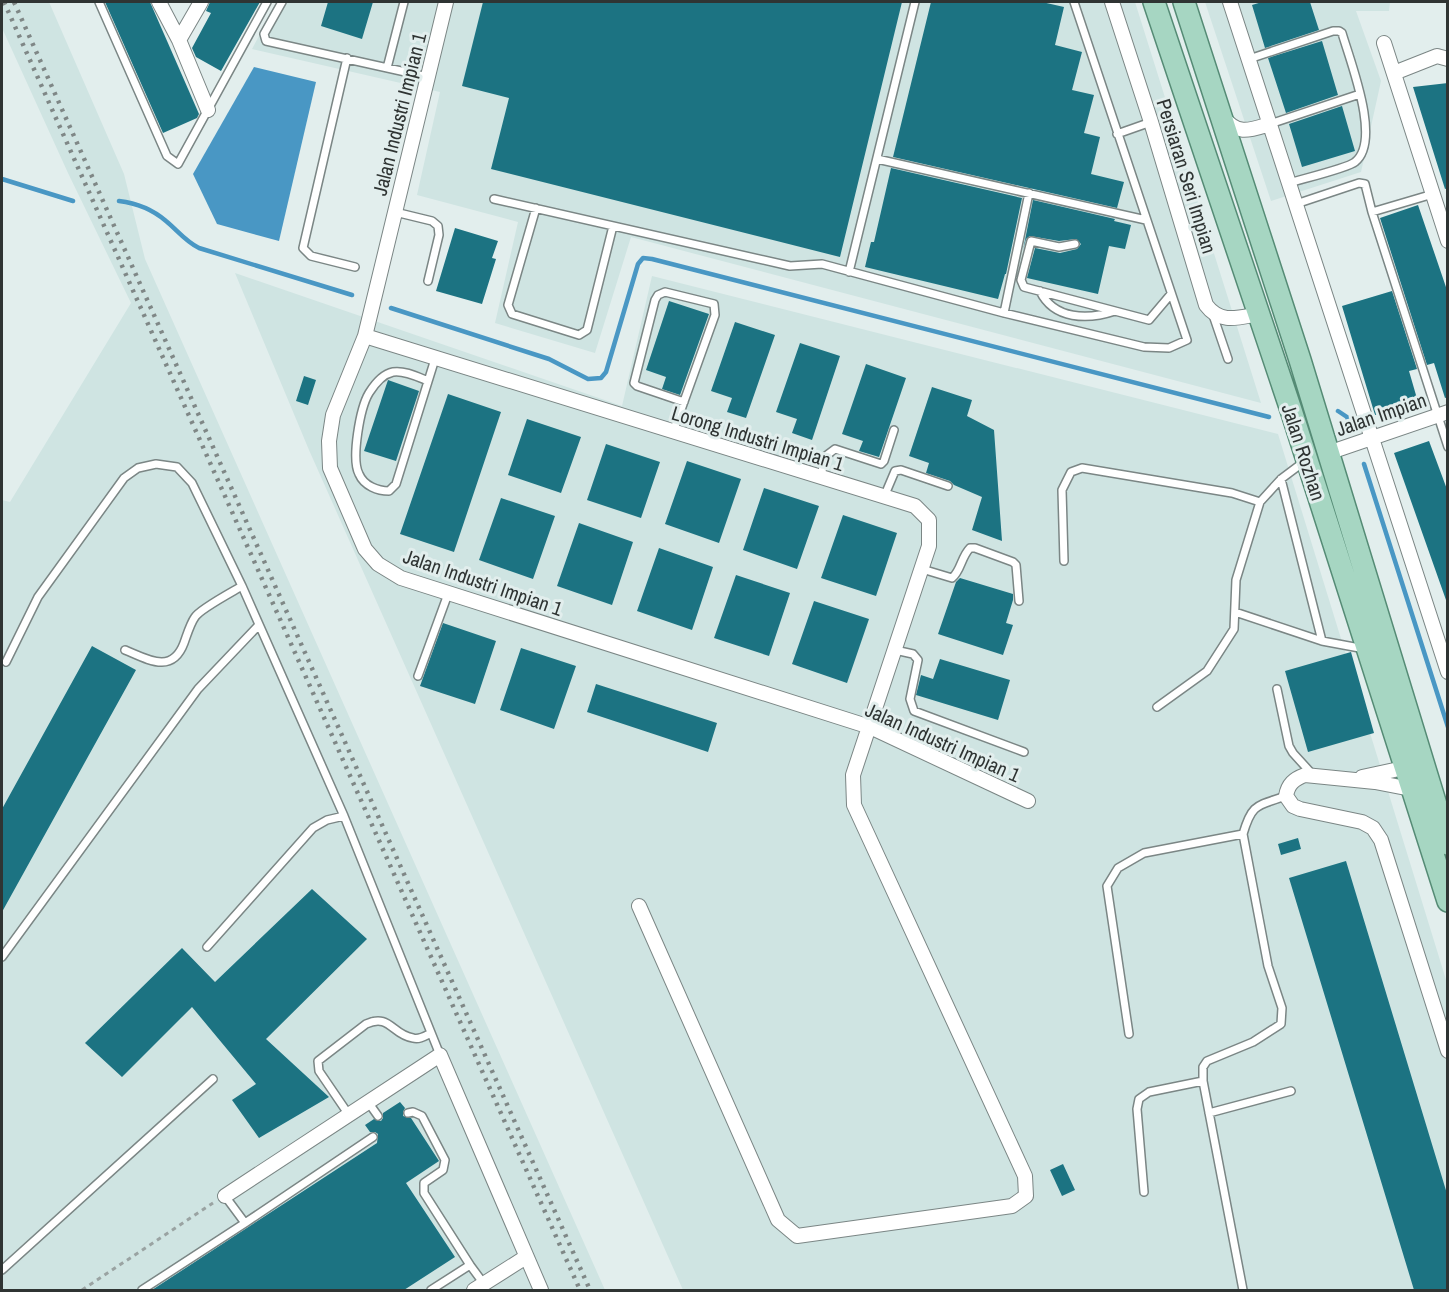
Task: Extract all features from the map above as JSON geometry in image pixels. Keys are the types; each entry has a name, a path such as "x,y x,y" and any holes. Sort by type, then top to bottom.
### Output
{"main road":[{"name":"Jalan Rozhan","path":"1154,2 1307,460 1408,781 1418,791 1434,838 1447,880 1446,896"},
{"name":"Jalan Rozhan","path":"1184,2 1328,453 1448,844"},
{"path":"1307,460 1328,453"},
{"path":"1433,796 1443,813 1448,815"}],"street":[{"path":"159,2 179,40 208,110"},
{"path":"179,40 201,2"},
{"name":"Jalan Industri Impian 1","path":"446,2 365,336 333,415 329,441 330,468 365,549 378,564 401,578 870,727 1028,801"},
{"name":"Persiaran Seri Impian","path":"1112,2 1206,305 1214,315"},
{"path":"1230,2 1448,672"},
{"path":"1384,43 1447,235"},
{"path":"1394,73 1437,56 1448,59"},
{"path":"1220,114 1229,125 1247,131 1270,124"},
{"path":"1235,163 1238,147 1247,131"},
{"path":"1214,315 1237,318 1258,314"},
{"name":"Lorong Industri Impian 1","path":"365,336 915,506 929,520 929,546 853,775 854,805 1025,1176 1026,1196 1012,1206 797,1236 778,1220 639,906"},
{"name":"Jalan Impian","path":"1328,453 1442,413"},
{"path":"1408,781 1305,775 1295,778 1286,796 1293,806 1362,822 1373,828 1382,840 1448,1051"},
{"path":"1351,779 1408,781"},
{"path":"225,1196 440,1055 541,1290"},
{"path":"479,1287 526,1257"}],"lane":[{"path":"99,2 167,156 178,164 267,2"},
{"path":"282,2 264,34 266,41 428,77"},
{"path":"387,68 404,2"},
{"path":"849,272 915,2"},
{"path":"494,199 790,266 822,264 1004,313 1144,347 1169,348 1187,340 1072,2"},
{"path":"1249,59 1333,31 1342,33 1365,115 1366,140 1362,155 1354,163 1289,183"},
{"path":"347,58 303,248 311,256 355,267"},
{"path":"1270,124 1360,94"},
{"path":"1117,134 1151,122"},
{"path":"877,159 1146,220"},
{"path":"1296,204 1363,183 1442,413 1448,447"},
{"path":"1004,313 1029,194"},
{"path":"1372,212 1433,195"},
{"path":"536,208 507,305 508,309 512,314 579,336 587,330 613,226"},
{"path":"395,212 432,221 438,226 439,236 428,281"},
{"path":"1075,244 1059,247 1031,241 1022,280 1024,287 1149,320 1171,294"},
{"path":"1040,291 1045,302 1068,315 1102,316 1115,311"},
{"path":"673,433 684,402 716,309 714,304 665,292 658,294 655,300 634,383 684,402"},
{"name":"Persiaran Seri Impian","path":"1214,315 1228,359"},
{"path":"428,381 400,371 391,372 380,379 368,394 361,419 356,459 359,476 376,490 389,491 396,484 435,359"},
{"path":"820,477 827,455 835,449 881,464 894,430"},
{"path":"1157,707 1207,670 1234,629 1236,580 1260,502 1281,479 1307,460"},
{"path":"6,662 38,597 124,478 138,468 156,464 177,467 192,483 242,586 344,816 440,1055"},
{"path":"1064,561 1062,490 1071,472 1082,468 1232,493 1260,502"},
{"path":"884,497 895,471 901,470 948,486"},
{"path":"1281,479 1322,641"},
{"path":"922,569 952,578 956,576 966,552 970,548 975,548 1016,565 1019,601"},
{"path":"125,650 156,663 164,663 172,659 182,650 195,615 242,586"},
{"path":"418,676 448,594"},
{"path":"1235,612 1322,641 1367,650"},
{"path":"2,957 198,689 258,626"},
{"path":"896,650 913,654 918,660 910,699 914,711 1024,752"},
{"path":"1277,689 1289,746 1313,775"},
{"path":"1243,1290 1203,1081 1203,1067 1207,1061 1253,1042 1281,1024 1282,1008 1268,966 1243,834 1249,814 1258,806 1286,796"},
{"path":"207,946 313,828 327,820 344,816"},
{"path":"1129,1034 1107,886 1118,868 1144,853 1243,834"},
{"path":"349,1115 319,1071 318,1061 366,1024 375,1020 384,1021 412,1038 431,1034"},
{"path":"2,1270 213,1079"},
{"path":"1144,1192 1137,1109 1139,1099 1149,1092 1203,1081"},
{"path":"1209,1113 1291,1091"},
{"path":"368,1102 378,1116"},
{"path":"408,1113 413,1112 422,1116 445,1160 443,1170 424,1183 423,1187 470,1265 479,1287"},
{"path":"142,1290 245,1224 373,1137"},
{"path":"225,1196 245,1224"},
{"path":"431,1290 470,1265"}],"path":[{"path":"82,1290 225,1196"}],"shaded area":[{"path":"2,2 49,2 124,174 145,259 605,1290 2,1290 2,500 10,502 131,303 68,173 2,28"},
{"path":"277,2 1135,2 1261,403 631,237 595,353 495,323 518,222 417,195 440,92 252,49"},
{"path":"1205,2 1390,2 1389,11 1356,11 1381,81 1361,172 1271,201"},
{"path":"235,273 622,406 652,276 1278,434 1447,983 1447,1290 683,1290 309,450"}],"water":[{"path":"254,67 316,82 279,241 217,224 193,174"}],"building":[{"path":"105,2 150,2 199,114 197,118 163,133"},
{"path":"210,2 260,2 221,71 196,57 192,48 211,13 206,11"},
{"path":"328,2 373,2 362,39 321,26"},
{"path":"483,2 902,2 840,257 491,169 509,98 462,86"},
{"path":"931,2 1042,2 1064,7 1055,45 1082,52 1072,90 1094,95 1084,133 1100,137 1091,174 1124,182 1117,208 893,157"},
{"path":"1262,2 1310,2 1319,30 1265,48 1252,5"},
{"path":"1322,41 1338,95 1286,113 1268,58"},
{"path":"1448,83 1448,188 1445,189 1413,87"},
{"path":"1342,106 1355,151 1302,167 1289,124"},
{"path":"891,168 1022,198 1006,274 998,299 865,267 871,242 874,242"},
{"path":"1033,200 1115,219 1114,221 1131,225 1125,249 1109,246 1098,294 1027,278 1035,248 1060,253 1077,249 1081,244 1076,239 1059,241 1030,236 1026,239 1023,250"},
{"path":"1418,205 1448,293 1448,397 1445,398 1434,363 1427,365 1380,218"},
{"path":"455,228 498,241 492,258 496,259 482,304 436,291"},
{"path":"1392,291 1417,369 1409,371 1418,402 1375,415 1342,306"},
{"path":"669,301 709,314 680,395 662,389 666,377 646,370"},
{"path":"735,322 775,335 746,418 727,412 732,398 711,391"},
{"path":"800,343 840,356 812,440 792,433 797,419 776,412"},
{"path":"866,364 906,378 879,457 859,451 863,441 842,434"},
{"path":"304,376 316,380 308,405 296,401"},
{"path":"388,380 419,391 396,461 364,451"},
{"path":"932,387 972,400 967,416 994,430 1002,541 972,530 982,497 950,481 926,473 929,463 909,456"},
{"path":"448,394 501,412 454,552 400,534"},
{"path":"527,419 581,437 561,493 508,475"},
{"path":"1429,441 1448,492 1448,600 1446,600 1394,453"},
{"path":"606,444 660,462 641,518 587,500"},
{"path":"687,461 741,479 719,543 665,524"},
{"path":"764,488 819,506 797,569 743,550"},
{"path":"501,498 555,516 533,579 479,560"},
{"path":"843,515 897,533 876,596 821,578"},
{"path":"579,523 633,542 612,605 557,586"},
{"path":"659,548 713,567 692,630 637,611"},
{"path":"736,575 790,593 769,656 714,638"},
{"path":"960,578 1013,594 1006,623 1013,625 1003,655 938,634 956,582"},
{"path":"814,601 869,619 847,683 792,664"},
{"path":"443,623 496,641 475,704 420,686"},
{"path":"92,646 136,670 2,912 2,809"},
{"path":"521,648 576,666 554,729 500,710"},
{"path":"1351,652 1374,733 1308,752 1285,671"},
{"path":"940,659 1010,680 998,720 916,695 921,675 933,679"},
{"path":"596,684 717,723 708,752 587,712"},
{"path":"1298,838 1301,849 1281,855 1278,844"},
{"path":"1346,861 1448,1197 1448,1290 1414,1290 1289,878"},
{"path":"312,889 367,939 266,1039 329,1097 259,1138 232,1100 256,1084 192,1007 122,1077 85,1043 182,948 215,982"},
{"path":"400,1102 405,1108 403,1116 411,1118 439,1161 406,1183 455,1257 404,1290 152,1290 377,1143 378,1134 370,1132 365,1125 374,1119 381,1121 383,1113"},
{"path":"1063,1164 1075,1190 1062,1196 1050,1170"}],"waterway":[{"path":"2,179 73,201"},
{"path":"119,201 138,205 155,213 199,248 352,295"},
{"path":"391,308 549,359 588,379 601,378 606,372 638,264 643,258 652,259 1269,417"},
{"path":"1338,411 1347,417 1351,426"},
{"path":"1364,464 1448,727"}],"railway":[{"path":"4,2 580,1290"},
{"path":"14,2 590,1290"}]}
